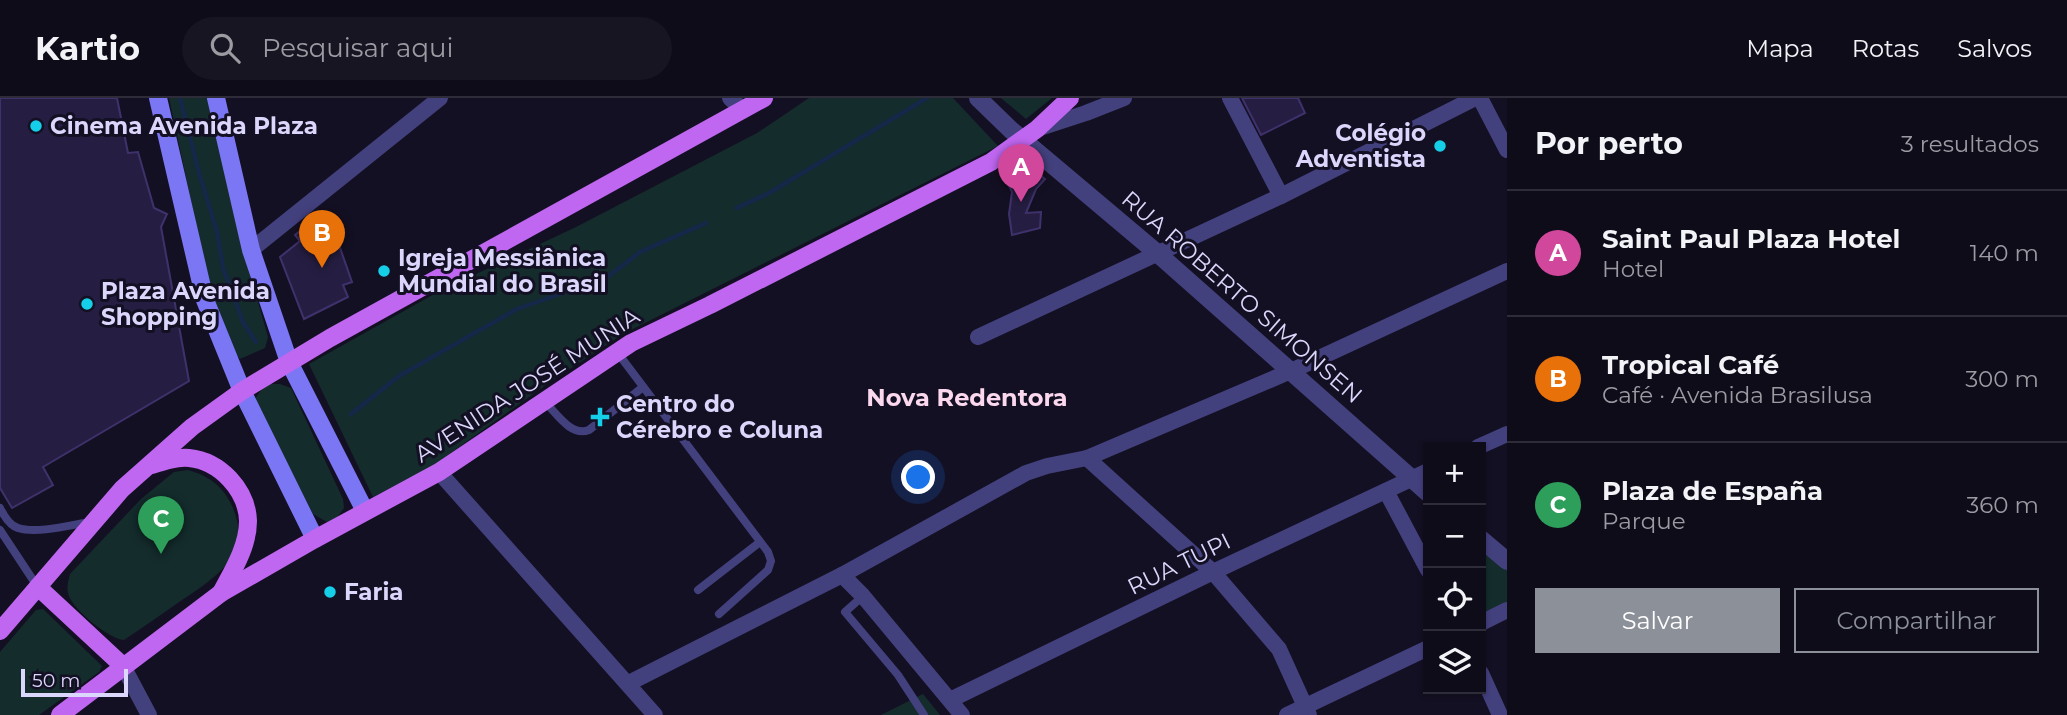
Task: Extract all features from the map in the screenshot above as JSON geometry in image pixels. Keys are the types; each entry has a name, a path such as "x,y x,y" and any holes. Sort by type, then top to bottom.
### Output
{"main road":[{"path":"158,98 205,300 242,391 315,539"},
{"path":"216,98 251,250 289,362 365,511"},
{"path":"0,631 122,489 192,427 242,391 736,104 764,98"},
{"name":"AVENIDA JOSÉ MUNIA","path":"60,715 221,593 439,472 631,343 991,162 1030,135 1070,98"},
{"path":"146,468 181,458 204,460 228,477 239,492 245,505 247,531 238,560 221,593"},
{"path":"38,587 123,666"},
{"path":"98,642 146,649"}],"street":[{"path":"251,250 440,98"},
{"name":"RUA ROBERTO SIMONSEN","path":"978,98 1030,135 1157,253 1423,490"},
{"path":"1030,135 1124,98"},
{"path":"1230,98 1281,196"},
{"path":"978,337 1281,196 1475,98"},
{"path":"1480,98 1507,149"},
{"path":"629,683 842,575 1026,473 1087,458 1291,371 1507,271"},
{"path":"1486,443 1507,434"},
{"path":"1087,458 1213,572 1279,649 1307,711"},
{"path":"439,472 656,715"},
{"name":"RUA TUPI","path":"950,700 1423,473"},
{"path":"1386,491 1427,568"},
{"path":"1486,543 1507,561"},
{"path":"842,575 863,596 962,715"},
{"path":"1486,620 1507,610"},
{"path":"1287,715 1307,711 1423,651"},
{"path":"123,666 149,715"},
{"path":"1486,684 1500,715"}],"lane":[{"path":"617,352 768,552 771,561 768,570 719,614"},
{"path":"545,402 574,431 582,433 643,387"},
{"path":"0,508 8,521 18,528 40,529 93,522"},
{"path":"0,530 38,587"},
{"path":"698,590 760,542"},
{"path":"863,596 845,612 898,675 924,715"}],"green space":[{"path":"169,98 208,98 248,267 268,337 265,348 240,359 229,345 213,303"},
{"path":"809,98 953,98 998,146 623,334 550,382 434,465 373,497 309,364 438,292 576,227 757,133"},
{"path":"1001,98 1052,98 1026,119"},
{"path":"269,384 291,388 343,499 344,508 335,520 327,522 313,514 254,400"},
{"path":"188,470 214,483 228,499 238,523 235,551 219,573 124,640 110,635 72,602 68,591 70,574 141,499 174,472"},
{"path":"1486,550 1507,569 1507,604 1486,614"},
{"path":"43,609 102,666 99,672 39,715 0,715 0,652 36,610"},
{"path":"923,694 940,715 881,715"}],"building":[{"name":"Plaza Avenida Shopping","path":"0,98 117,98 128,153 138,152 154,208 167,214 161,227 189,381 43,467 53,485 12,508 0,488"},
{"path":"1242,98 1298,98 1305,113 1261,135"},
{"path":"1026,158 1033,164 1030,167 1045,179 1036,189 1026,213 1041,212 1040,228 1012,235 1009,214 1012,192 1006,173 1012,164"},
{"path":"315,219 321,225 331,222 352,282 343,285 348,297 304,319 280,257 300,241 295,235"}],"waterway":[{"path":"180,98 217,232 223,268 243,322 256,342"},
{"path":"737,208 769,193 927,98"},
{"path":"351,414 399,376 517,309 606,278 640,252 706,223"}],"place":[{"name":"Cinema Avenida Plaza","path":"36,126"},
{"name":"Colégio Adventista","path":"1440,146"},
{"name":"Saint Paul Plaza Hotel","path":"1021,202"},
{"name":"Tropical Café","path":"322,268"},
{"name":"Igreja Messiânica Mundial do Brasil","path":"384,271"},
{"name":"Plaza Avenida Shopping","path":"87,304"},
{"name":"Centro do Cérebro e Coluna","path":"600,417"},
{"name":"Plaza de España","path":"161,554"},
{"name":"Faria","path":"330,592"}],"district":[{"name":"Nova Redentora","path":"967,398"}]}
